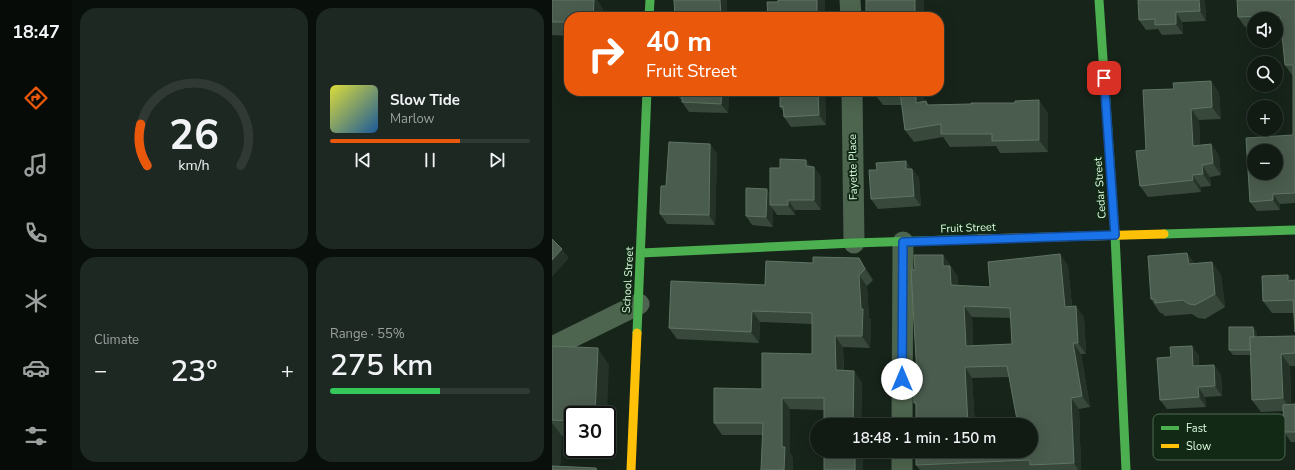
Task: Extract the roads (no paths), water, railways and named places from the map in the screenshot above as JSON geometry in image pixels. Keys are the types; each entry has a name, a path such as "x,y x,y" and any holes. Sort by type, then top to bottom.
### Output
{"street":[{"path":"649,12 650,0"},
{"path":"850,0 851,12"},
{"name":"Cedar Street","path":"1099,0 1115,235 1126,470"},
{"name":"School Street","path":"631,470 647,96"},
{"name":"Fayette Place","path":"852,96 854,243"},
{"name":"Fruit Street","path":"641,253 854,243 1295,230"},
{"path":"902,418 903,242"},
{"path":"552,347 639,304"},
{"path":"902,458 902,470"}]}
